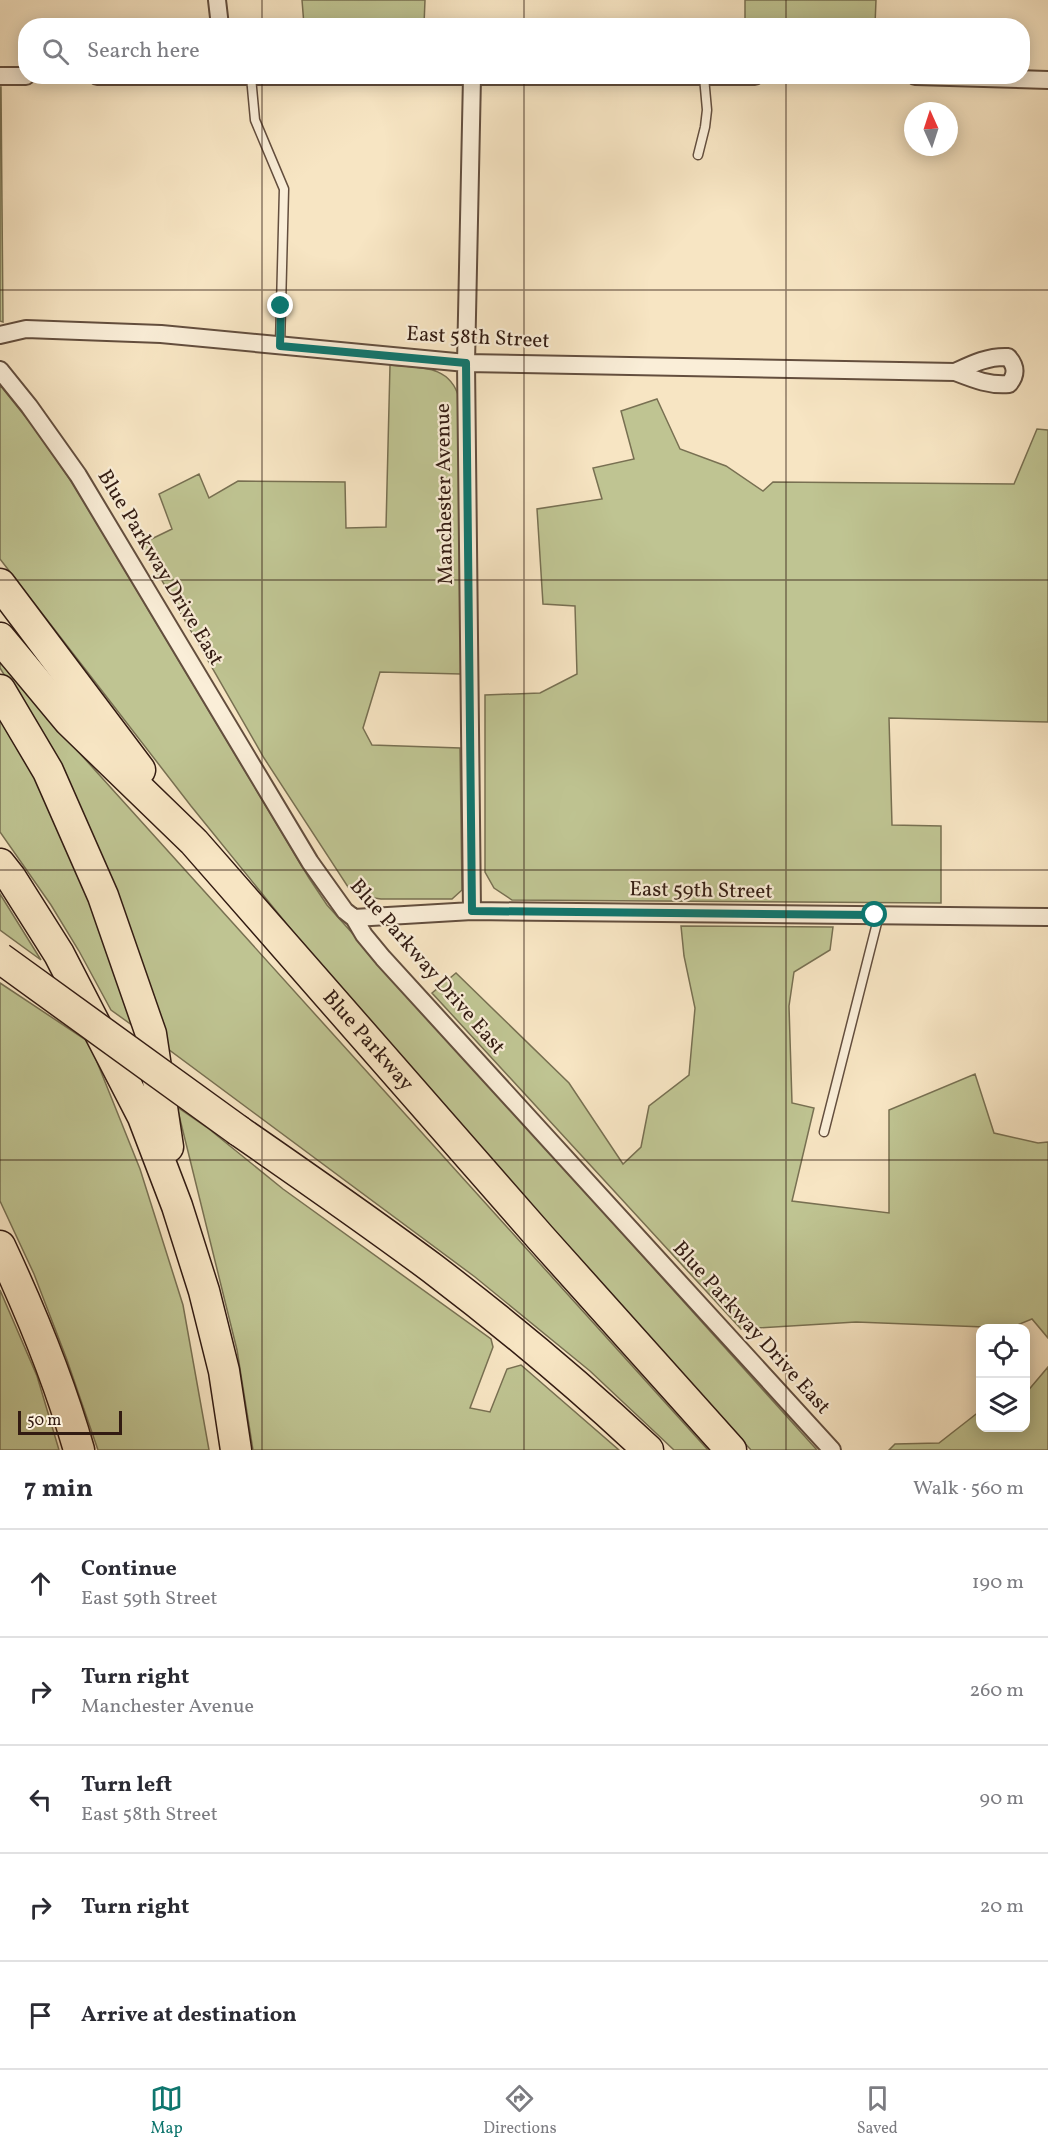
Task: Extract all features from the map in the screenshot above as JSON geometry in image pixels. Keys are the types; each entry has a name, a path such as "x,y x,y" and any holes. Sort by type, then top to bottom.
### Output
{"highway":[{"path":"0,584 194,842"},
{"name":"Blue Parkway","path":"0,638 69,721 194,842 540,1237 731,1450"},
{"path":"0,690 48,771 71,823 103,896 151,1034 177,1206"},
{"path":"0,864 59,954 143,1117 177,1206 204,1291 224,1371 236,1450"},
{"path":"0,958 431,1267 573,1381 648,1450"},
{"path":"0,1246 27,1305 66,1405 79,1450"}],"street":[{"path":"217,0 219,18"},
{"path":"0,76 18,76"},
{"path":"1030,79 1048,80"},
{"name":"Manchester Avenue","path":"472,84 466,363 472,911"},
{"name":"East 58th Street","path":"0,335 26,329 161,334 466,363 955,372"},
{"name":"Blue Parkway Drive East","path":"0,370 29,406 78,475 310,862 345,911 354,918 364,935 384,958 832,1450"},
{"name":"East 59th Street","path":"354,918 472,911 1048,917"}],"lane":[{"path":"252,84 255,120 284,189 280,346"},
{"path":"698,155 707,110 705,84"},
{"path":"824,1132 879,915"}],"green space":[{"path":"302,0 425,0 424,18 303,18"},
{"path":"745,0 876,0 875,18 745,18"},
{"path":"1,87 3,322 0,321"},
{"path":"390,365 422,368 441,373 455,387 459,398 461,674 380,672 363,728 372,745 460,748 462,890 452,899 381,899 367,897 348,887 264,758 141,544 172,529 159,494 199,474 209,498 238,481 345,482 346,528 386,527"},
{"path":"0,385 32,425 73,484 327,905 817,1450 751,1450 341,991 191,806 0,559"},
{"path":"657,399 680,449 726,466 763,491 773,482 1014,484 1037,429 1048,430 1048,722 889,718 892,825 941,826 941,903 512,900 494,888 485,872 485,695 540,693 577,674 575,606 543,604 537,509 602,499 593,468 634,459 621,411"},
{"path":"0,662 708,1450 674,1450 590,1371 475,1277 164,1046 16,694 0,668"},
{"path":"0,705 64,828 136,1028 111,1010 51,905 0,832"},
{"path":"0,894 41,960 0,930"},
{"path":"681,926 833,927 830,950 794,972 789,1006 792,1103 814,1108 792,1201 889,1213 889,1110 975,1074 994,1133 1038,1143 1048,1142 1048,1338 1032,1319 1020,1324 976,1324 976,1327 856,1322 741,1329 432,993 456,973 569,1083 623,1164 641,1147 649,1106 689,1075 695,1008 684,956"},
{"path":"0,983 89,1042 140,1169 183,1305 209,1450 98,1450 34,1274 0,1201"},
{"path":"177,1107 209,1129 283,1189 491,1339 493,1347 470,1408 490,1412 507,1369 521,1365 619,1450 253,1450 237,1350"},
{"path":"0,1290 37,1376 59,1450 0,1450"},
{"path":"1048,1367 1048,1450 889,1450 895,1444 939,1443 976,1414 976,1432 1030,1432 1030,1388"}],"route":[{"path":"281,306 280,346 466,363 472,911 875,915"}]}
